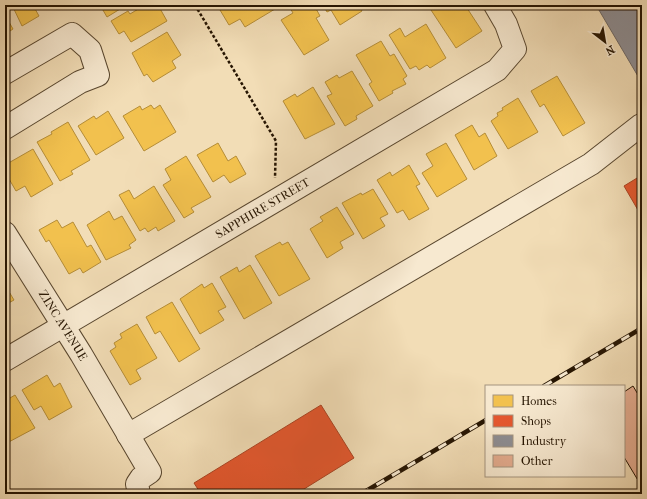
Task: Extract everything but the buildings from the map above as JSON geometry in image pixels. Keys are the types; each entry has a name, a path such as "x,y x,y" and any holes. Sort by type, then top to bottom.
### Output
{"street":[{"name":"SAPPHIRE STREET","path":"5,360 497,70 515,49 506,24 495,5"},
{"path":"5,73 72,34 90,50 98,75 80,82 5,128"},
{"path":"124,427 591,164 641,125"},
{"name":"ZINC AVENUE","path":"5,233 63,326 150,472 141,478 137,484 139,494"}],"path":[{"path":"194,5 276,141 275,181 282,196"}],"railway":[{"path":"546,385 642,328"},
{"path":"361,494 485,421"}]}
